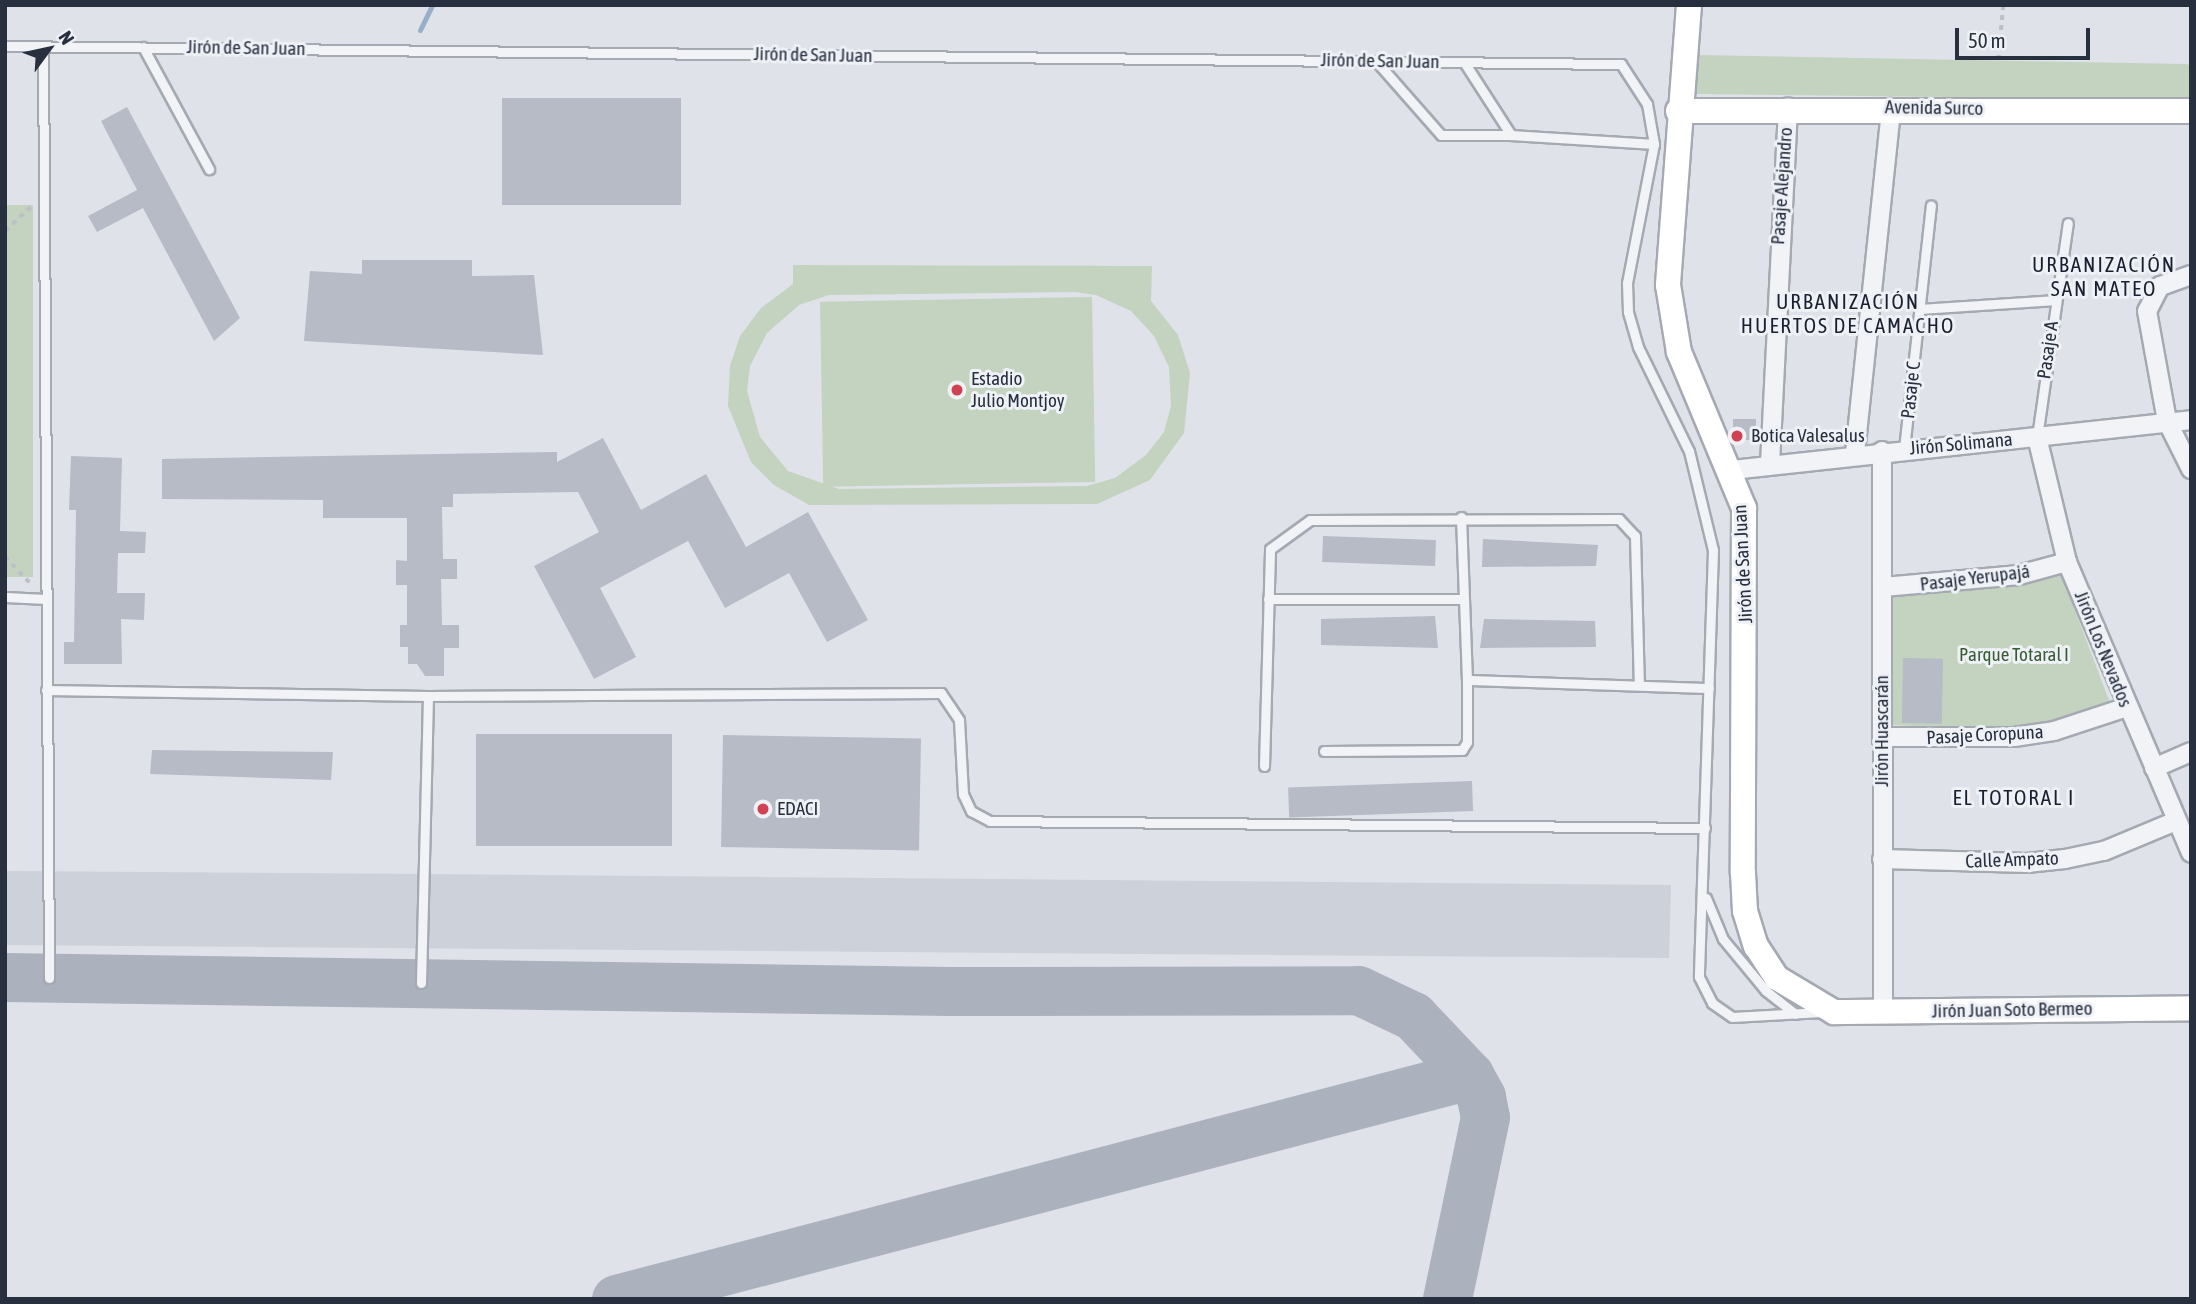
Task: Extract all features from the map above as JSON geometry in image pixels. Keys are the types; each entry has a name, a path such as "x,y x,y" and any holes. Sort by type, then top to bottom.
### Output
{"street":[{"name":"Jirón de San Juan","path":"1689,5 1678,111 1671,319 1679,352 1732,470 1744,509 1745,911 1756,946 1777,978 1802,998 1834,1012"},
{"name":"Avenida Surco","path":"1678,111 1788,107 2191,111"},
{"name":"Pasaje Alejandro","path":"1770,464 1776,265 1788,107"},
{"path":"1855,453 1891,108"},
{"path":"2191,275 2160,286 2147,311 2167,421 2191,469"},
{"name":"Jirón Solimana","path":"1732,470 1855,453 2191,420"},
{"name":"Jirón Los Nevados","path":"2037,437 2067,562 2191,853"},
{"name":"Jirón Huascarán","path":"1882,451 1883,1011"},
{"name":"Pasaje Yerupajá","path":"1882,587 2019,575 2067,562"},
{"name":"Pasaje Coropuna","path":"1882,737 2014,737 2054,731 2127,707"},
{"path":"2154,768 2191,752"},
{"name":"Calle Ampato","path":"1882,859 2027,863 2065,859 2104,851 2176,821"},
{"name":"Jirón Juan Soto Bermeo","path":"1834,1012 2191,1009"}],"lane":[{"name":"Jirón de San Juan","path":"5,46 1621,64 1647,104 1654,144"},
{"path":"43,46 49,978"},
{"path":"143,47 209,169"},
{"path":"1376,61 1441,135 1511,135 1654,144 1627,283 1628,312 1638,347 1689,451 1703,494 1713,550 1705,896 1699,977 1713,1003 1731,1017 1834,1012"},
{"path":"1464,62 1511,135"},
{"name":"Pasaje C","path":"1904,449 1931,205"},
{"name":"Pasaje A","path":"2037,437 2068,223"},
{"path":"1920,309 2056,300"},
{"path":"1264,766 1270,548 1310,520 1461,517 1619,519 1629,525 1635,536 1639,685"},
{"path":"1324,751 1461,750 1468,742 1461,517"},
{"path":"5,597 46,599"},
{"path":"1268,599 1463,599"},
{"path":"1467,680 1709,688"},
{"path":"46,690 428,696 941,693 959,720 963,794 971,811 990,821 1706,828"},
{"path":"421,982 428,696"},
{"path":"1705,896 1723,939 1766,991 1795,1014"}],"path":[{"path":"1998,60 2003,5"},
{"path":"5,231 44,195"},
{"path":"5,557 46,599"}],"shaded area":[{"path":"5,871 1671,885 1669,958 5,945"}],"green space":[{"path":"1698,55 2185,64 2191,65 2191,100 1698,94 1693,92"},
{"path":"5,205 33,205 33,577 5,577"},
{"path":"793,265 1152,266 1151,301 1178,335 1190,373 1184,433 1150,480 1097,504 809,505 774,485 751,462 728,406 730,366 740,336 761,308 793,284","holes":["1075,292 1096,295 1131,311 1154,336 1169,367 1171,406 1164,432 1146,455 1115,478 1087,486 839,489 788,471 760,437 747,391 750,366 767,333 799,305 829,295"]},
{"name":"Estadio Julio Montjoy","path":"1092,297 1095,482 823,487 820,302"},
{"name":"Parque Totaral I","path":"2061,573 2110,703 2050,722 1982,729 1893,725 1892,595 1991,588"}],"building":[{"path":"502,98 681,98 681,205 502,205"},
{"path":"127,107 240,318 214,341 143,208 97,232 88,216 137,190 101,121"},
{"path":"362,260 472,260 472,276 534,275 543,355 304,341 310,271 362,274"},
{"path":"1733,419 1756,419 1756,440 1733,440"},
{"path":"603,438 641,510 706,474 746,547 808,512 868,620 827,642 789,573 725,608 688,541 600,588 636,657 594,679 534,566 599,532 578,492 453,494 453,507 442,507 443,559 457,559 457,579 441,579 442,625 459,625 459,648 444,648 444,676 425,676 417,664 408,664 408,647 400,647 400,625 407,625 407,585 396,585 396,560 407,561 407,518 323,518 323,500 162,499 162,459 557,452 557,462"},
{"path":"71,456 122,458 120,531 146,532 145,553 118,553 117,593 145,593 144,620 121,619 122,664 64,664 64,642 74,642 76,510 69,510"},
{"path":"1323,536 1436,540 1435,566 1322,562"},
{"path":"1483,539 1598,545 1596,566 1482,567"},
{"path":"1435,616 1438,648 1321,645 1321,619"},
{"path":"1484,619 1595,621 1596,647 1480,648"},
{"path":"1903,658 1943,659 1942,724 1902,723"},
{"path":"476,734 672,734 672,846 476,846"},
{"path":"723,735 921,738 919,850 721,847"},
{"path":"152,750 333,752 331,780 150,774"},
{"path":"1472,781 1473,811 1289,817 1288,787"}],"waterway":[{"path":"420,30 432,5"}],"taxiway":[{"path":"5,977 948,991 1358,990 1413,1016 1469,1075 1481,1097 1485,1117 1447,1299"},
{"path":"616,1299 1469,1075"}],"place":[{"name":"Estadio Julio Montjoy","path":"957,390"},
{"name":"Botica Valesalus","path":"1737,436"},
{"name":"EDACI","path":"763,809"}],"district":[{"name":"URBANIZACIÓN SAN MATEO","path":"2104,276"},
{"name":"URBANIZACIÓN HUERTOS DE CAMACHO","path":"1848,313"},
{"name":"EL TOTORAL I","path":"2014,797"}]}
